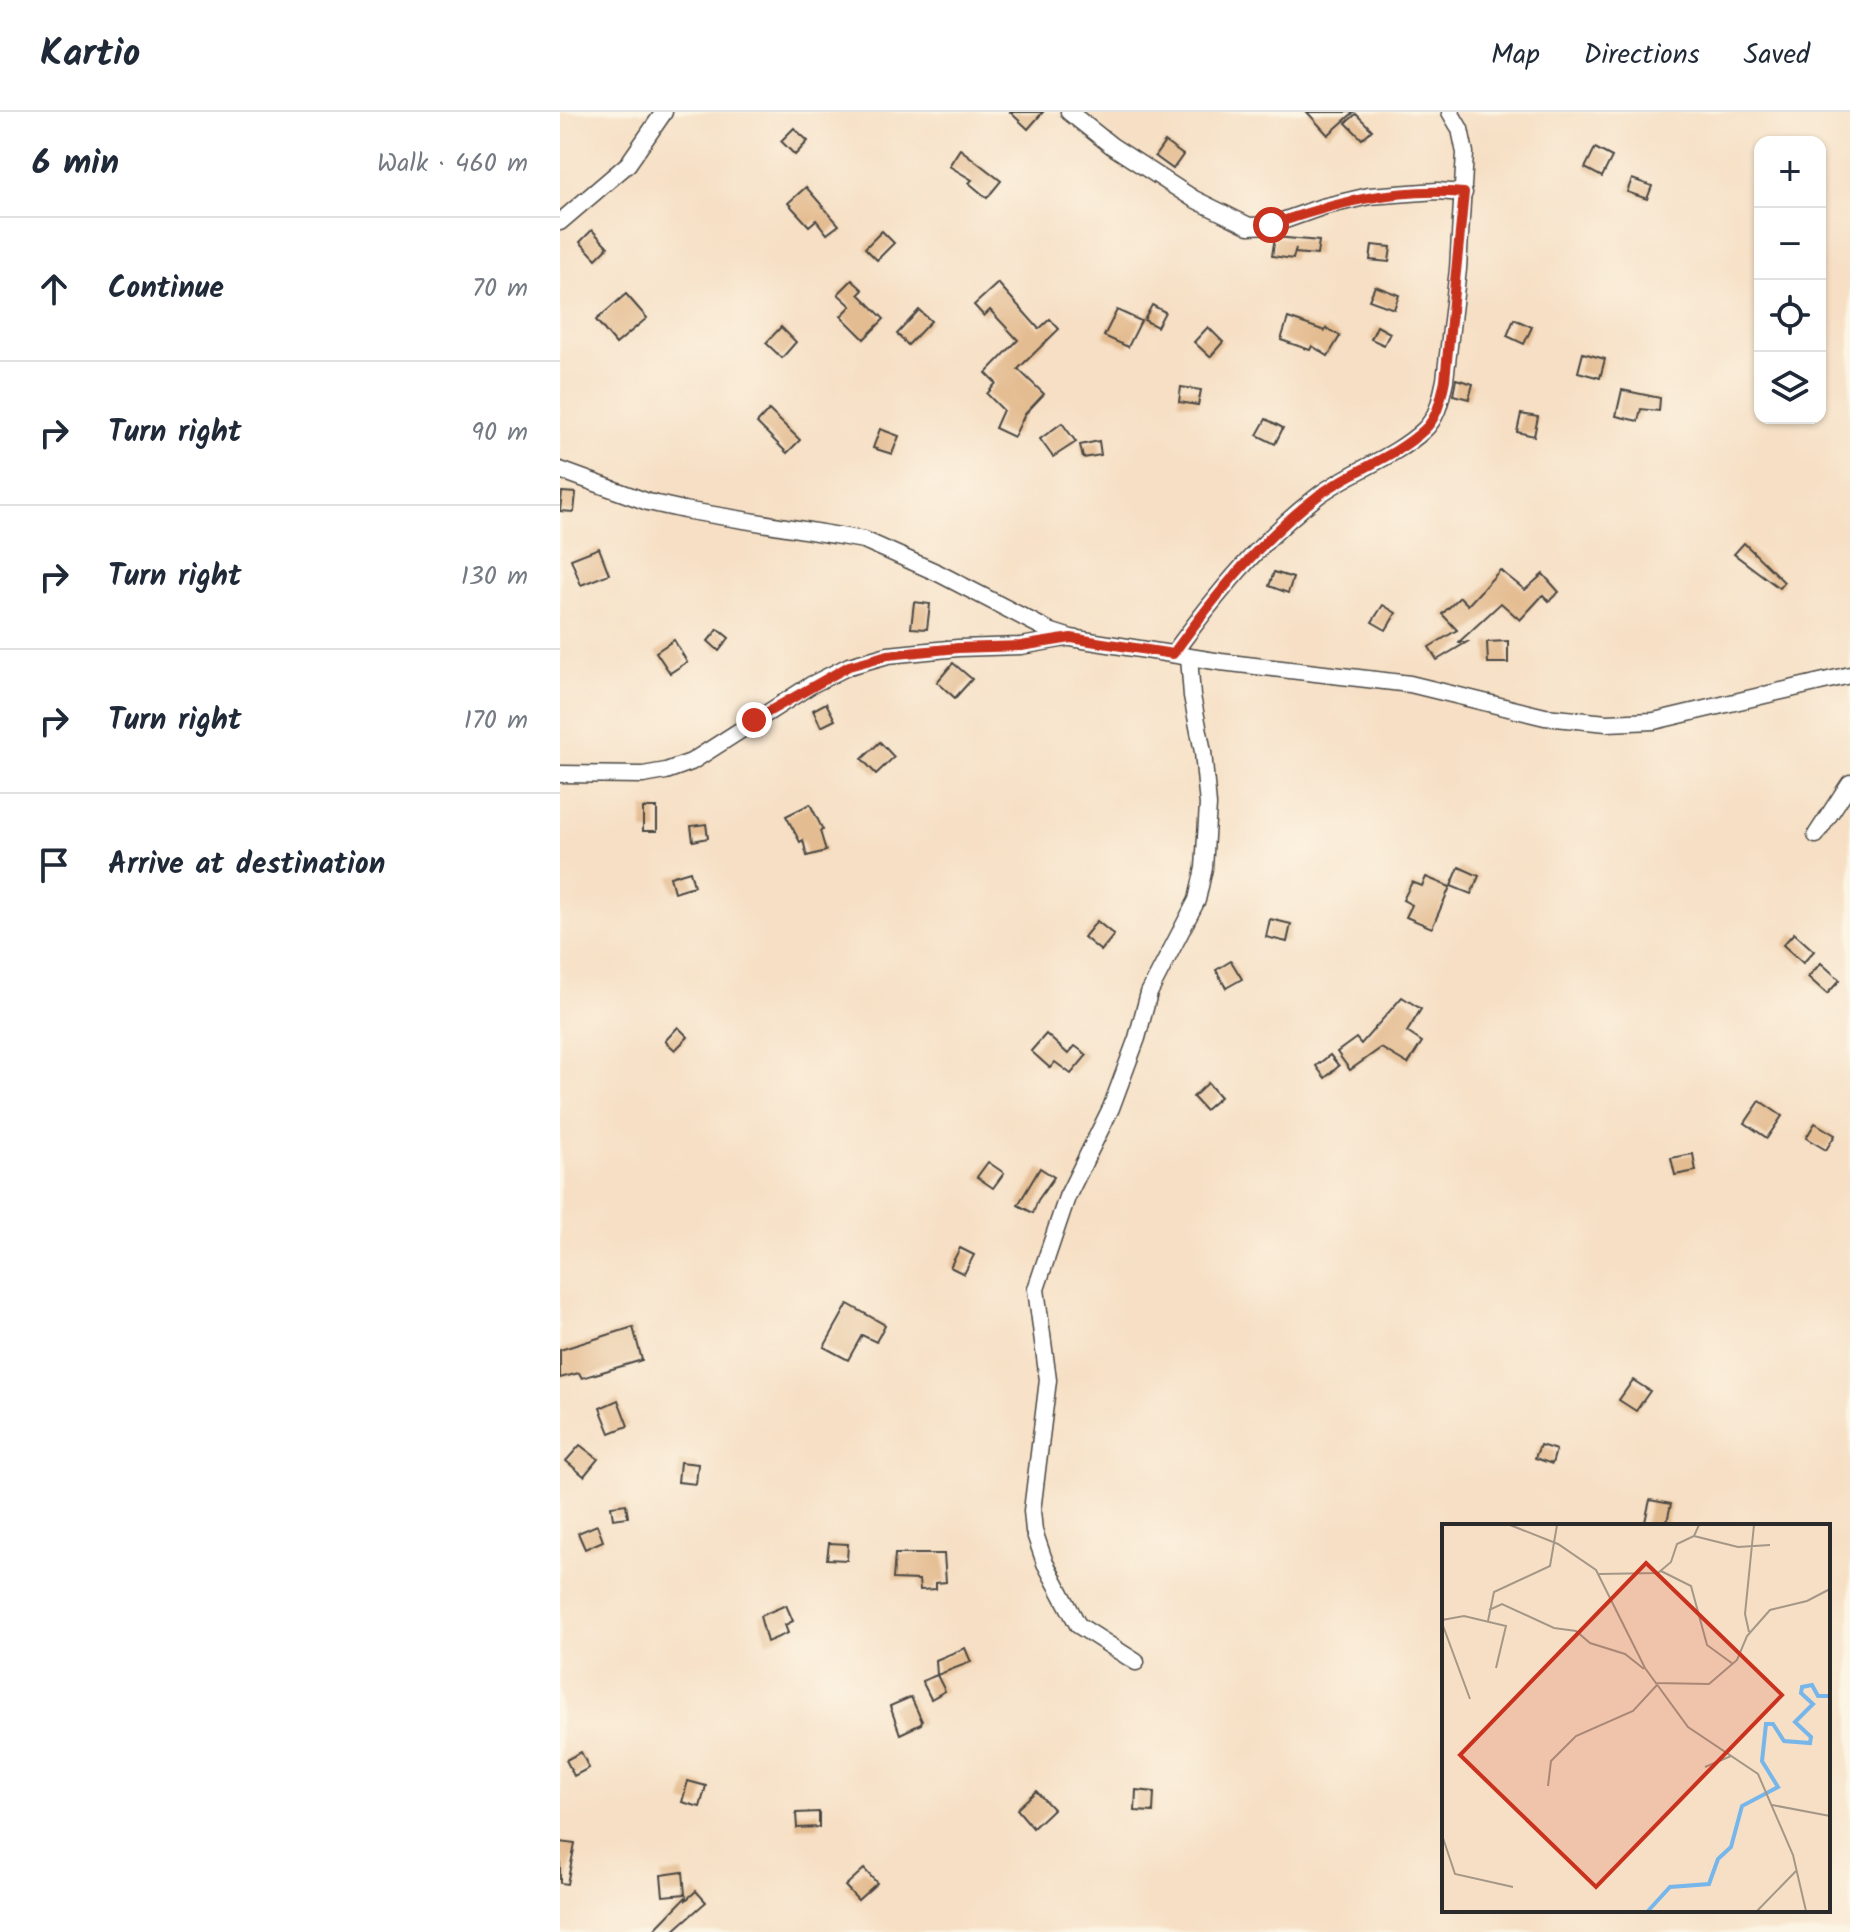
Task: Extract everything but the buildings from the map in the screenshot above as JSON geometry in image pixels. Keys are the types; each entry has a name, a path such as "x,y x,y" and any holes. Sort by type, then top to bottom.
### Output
{"street":[{"path":"560,222 628,164 664,112"},
{"path":"1069,112 1112,146 1194,199 1249,226 1271,225 1322,207 1369,196 1437,191 1464,193"},
{"path":"1136,1662 1078,1625 1045,1563 1034,1531 1032,1511 1048,1380 1036,1289 1067,1197 1111,1108 1137,1038 1149,993 1197,900 1204,868 1208,805 1203,752 1181,656 1214,597 1267,541 1319,495 1424,430 1440,405 1464,193 1465,153 1460,129 1450,112"},
{"path":"560,470 648,502 864,540 926,567 1052,632 1071,638 1181,656 1410,684 1545,717 1607,723 1654,721 1850,675"},
{"path":"560,774 643,775 691,762 811,685 849,666 888,655 1021,646 1071,638"},
{"path":"1816,835 1850,783"}],"route":[{"path":"754,720 849,666 888,655 1021,646 1071,638 1173,654 1214,597 1267,541 1319,495 1424,430 1440,405 1445,380 1464,193 1437,191 1369,196 1322,207 1271,225"}]}
